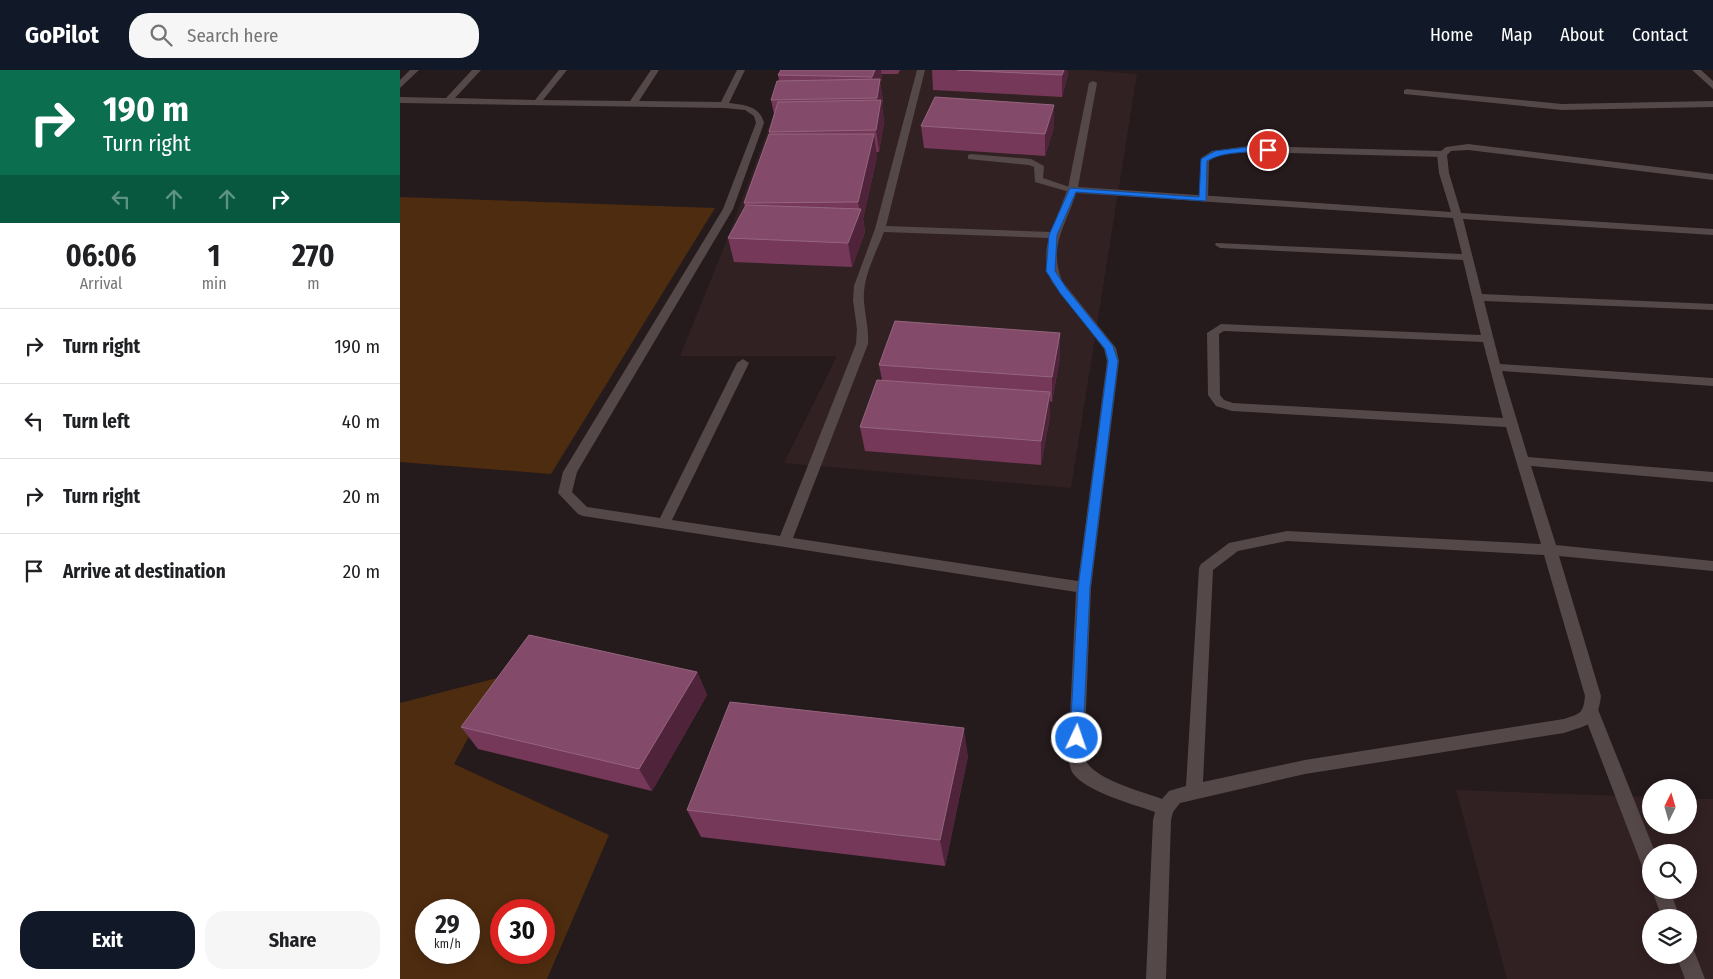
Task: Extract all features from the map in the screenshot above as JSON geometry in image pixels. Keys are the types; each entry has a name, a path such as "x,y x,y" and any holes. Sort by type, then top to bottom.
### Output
{"street":[{"path":"400,85 415,70"},
{"path":"448,101 477,70"},
{"path":"537,102 563,70"},
{"path":"633,103 655,70"},
{"path":"724,104 742,70"},
{"path":"785,542 862,344 863,328 858,300 859,286 880,229 921,70"},
{"path":"1696,70 1713,86"},
{"path":"1093,83 1073,190 1053,235 1051,271 1063,291 1110,348 1113,361 1084,588 1076,757 1079,768 1092,780 1165,808"},
{"path":"1406,92 1583,108 1684,103 1713,104"},
{"path":"400,100 724,104 747,108 758,115 760,123 734,196 723,218 570,472 565,493 583,511 1084,588"},
{"path":"1203,200 1204,160 1215,153 1248,149 1442,154 1449,148 1468,148 1713,177"},
{"path":"1442,154 1444,173 1457,214 1494,367 1593,696 1591,712 1642,844"},
{"path":"971,158 1031,162 1038,166 1038,180 1073,190 1713,232"},
{"path":"880,229 1053,235"},
{"path":"1220,245 1467,257"},
{"path":"1476,297 1713,307"},
{"path":"1487,339 1221,327 1213,333 1214,394 1220,403 1232,408 1512,423"},
{"path":"664,523 743,363"},
{"path":"1494,367 1713,382"},
{"path":"1522,461 1713,477"},
{"path":"1194,790 1206,568 1234,547 1287,536 1550,550 1713,566"},
{"path":"1156,979 1162,820 1165,808 1175,796 1194,790 1305,766 1564,726 1586,718 1591,712"},
{"path":"1690,964 1696,979"}],"shaded area":[{"path":"790,70 1087,70 1137,74 1071,488 784,463 837,356 680,356 726,242"},
{"path":"400,197 715,208 551,474 400,462"},
{"path":"501,677 454,764 609,835 555,960 555,899 490,899 490,964 553,964 547,979 400,979 400,703"},
{"path":"1456,790 1642,797 1642,834 1698,834 1698,799 1713,799 1713,979 1507,979"}],"building":[{"path":"781,70 875,70 872,77 778,75"},
{"path":"957,70 1064,70 1062,75"},
{"path":"880,79 877,98 771,100 777,81"},
{"path":"935,97 1054,105 1045,134 921,126"},
{"path":"881,100 876,130 769,132 778,102"},
{"path":"769,134 874,134 858,202 744,203"},
{"path":"746,205 861,209 848,243 728,238"},
{"path":"895,321 1060,333 1052,377 879,365"},
{"path":"877,380 1050,392 1041,441 860,427"},
{"path":"529,635 697,672 639,769 461,727"},
{"path":"730,702 964,728 940,840 687,810"}],"route":[{"path":"1077,738 1084,588 1113,361 1110,348 1063,291 1051,271 1053,235 1073,190 1203,200 1204,160 1215,153 1248,149 1268,150"}]}
